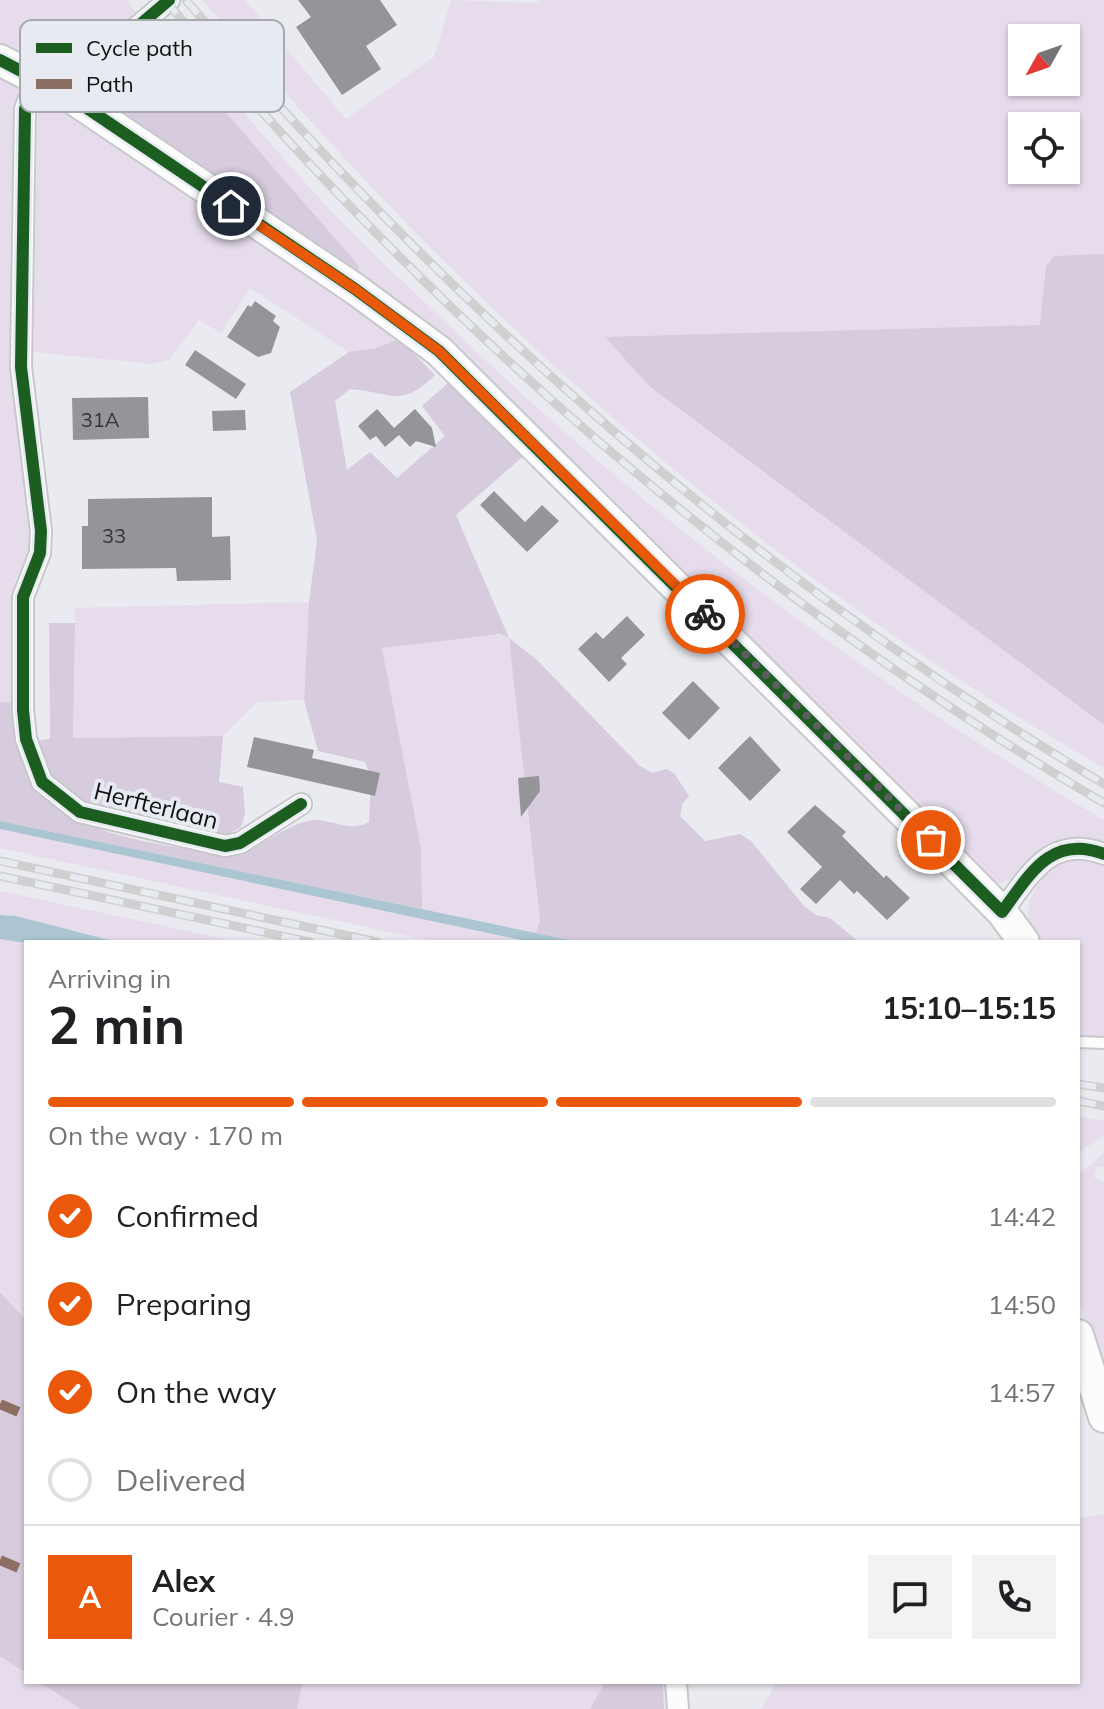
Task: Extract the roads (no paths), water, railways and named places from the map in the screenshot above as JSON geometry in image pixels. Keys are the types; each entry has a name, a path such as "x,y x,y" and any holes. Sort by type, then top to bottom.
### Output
{"street":[{"path":"145,20 169,0"},
{"path":"0,60 20,69"},
{"name":"Herfterlaan","path":"25,112 21,367 41,531 40,553 23,597 23,710 31,757 42,782 80,812 225,846 240,843 301,804"},
{"path":"93,112 355,289 439,351 1002,912 1023,940"},
{"path":"1002,912 1043,861 1055,852 1079,847 1104,854"},
{"path":"1080,1341 1104,1417"},
{"path":"676,1684 678,1709"}],"lane":[{"path":"1080,1042 1104,1043"}],"water":[{"path":"0,821 569,940 521,940 0,829"},
{"path":"0,915 16,916 109,940 24,940 24,943 0,939"}],"railway":[{"path":"165,0 182,20"},
{"path":"186,0 204,20"},
{"path":"263,112 374,231 485,339 600,442 720,541 844,634 972,721 1104,803"},
{"path":"284,112 392,225 500,330 612,430 729,526 849,617 974,703 1104,784"},
{"path":"0,861 368,940"},
{"path":"0,876 301,940"},
{"path":"1080,1084 1104,1088"},
{"path":"1080,1101 1104,1106"}]}
